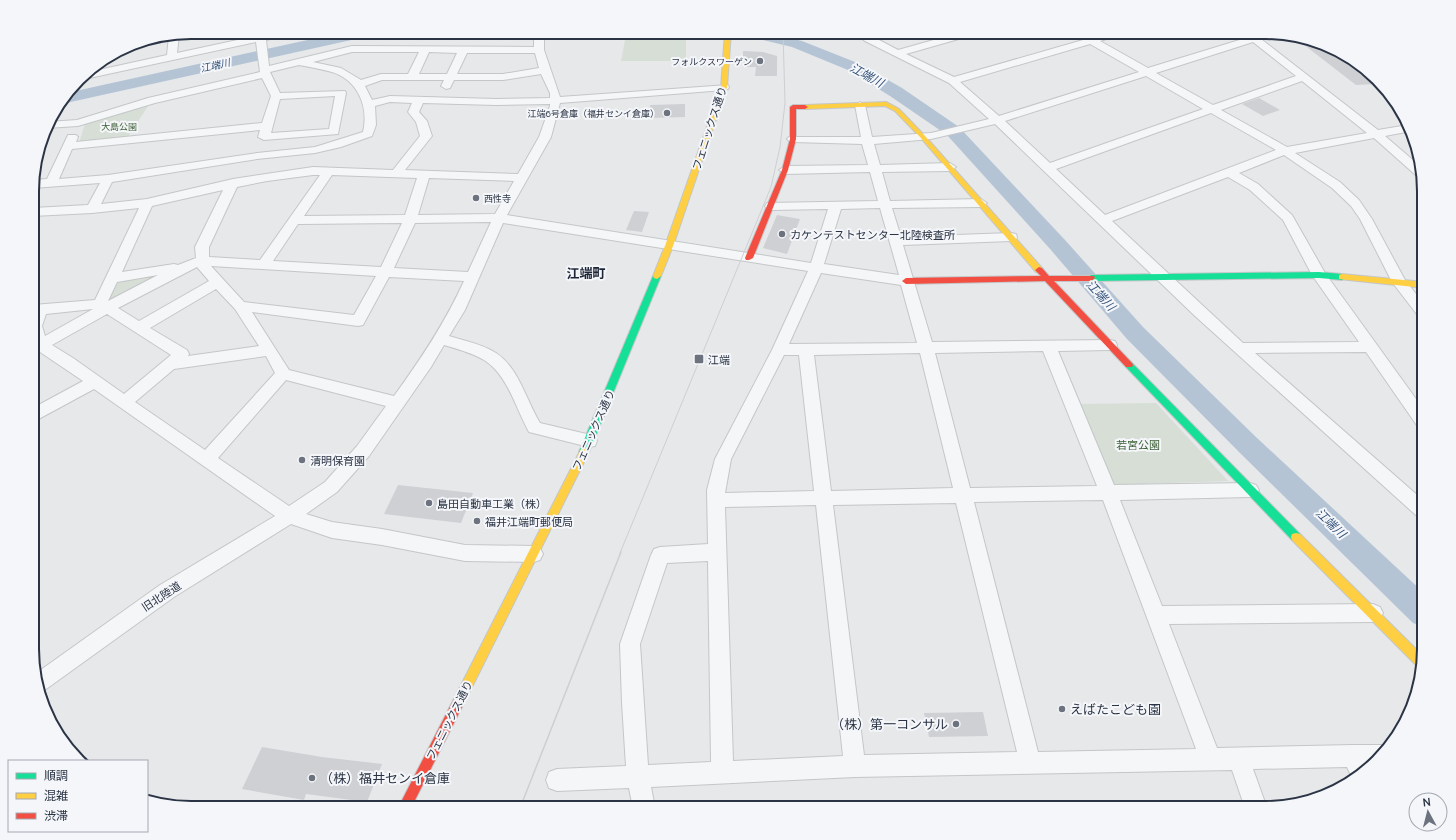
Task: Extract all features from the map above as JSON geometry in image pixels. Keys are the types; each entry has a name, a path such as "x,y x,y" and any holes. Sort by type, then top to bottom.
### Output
{"street":[{"path":"96,73 172,58 253,39"},
{"path":"250,180 276,96 264,70 261,39"},
{"path":"539,39 539,50 552,86 555,101"},
{"name":"フェニックス通り","path":"408,801 534,554 589,441 670,246 724,87 728,39"},
{"path":"868,39 953,81 994,121 1104,220 1161,276 1239,348 1417,506"},
{"path":"899,53 948,39"},
{"path":"953,81 1095,39"},
{"path":"793,139 867,141 927,136 994,121 1251,39"},
{"path":"1255,39 1377,135 1415,169"},
{"path":"172,58 174,40"},
{"path":"1092,40 1285,151 1336,185 1355,203 1366,219 1399,282 1417,305"},
{"path":"55,124 78,123 152,100 264,70 352,49 539,50"},
{"path":"412,77 426,49"},
{"path":"440,100 463,50"},
{"path":"39,183 52,181 108,179 257,156 315,150 337,145 368,134 370,126 369,104 360,84 337,70 299,62"},
{"path":"360,84 381,77 503,78 545,70"},
{"path":"1047,168 1303,77"},
{"path":"369,104 390,99 555,101 724,87"},
{"path":"68,146 266,132 334,132 341,93 276,96"},
{"path":"397,173 426,136 421,121 413,112 419,100"},
{"name":"旧北陸道","path":"42,680 167,591 289,516 331,487 363,451 398,403 441,339 458,310 471,277 499,218 545,136 555,101"},
{"path":"749,258 785,170 793,139 793,107 886,104 897,110 927,136 950,167 1047,279 1250,490 1417,658"},
{"path":"860,105 867,141 926,347 1030,762"},
{"path":"52,181 78,123"},
{"path":"1104,220 1285,151 1403,129"},
{"path":"785,170 950,167"},
{"path":"39,212 92,209 147,203 233,183 313,171 522,178"},
{"path":"263,264 329,171"},
{"path":"1229,172 1254,187 1288,218 1319,275 1417,413"},
{"path":"240,306 358,321 385,272 410,219 424,174"},
{"path":"92,209 108,179"},
{"path":"39,346 104,306 196,263 202,247 233,183"},
{"path":"104,306 112,278 147,203"},
{"path":"771,206 981,203"},
{"path":"722,773 716,490 723,459 779,350 816,268 836,206"},
{"path":"294,220 499,218 670,246 906,281 1063,279 1142,276 1319,275 1417,284"},
{"path":"895,241 1011,237"},
{"path":"196,263 203,266 240,306 270,350 284,374 398,403"},
{"path":"112,278 196,263 263,264 471,277"},
{"path":"139,328 217,282"},
{"path":"39,310 104,306 182,354 124,403"},
{"path":"441,339 485,354 497,361 509,379 526,415 535,428 589,441"},
{"path":"779,350 1110,345"},
{"path":"1048,346 1109,493 1211,760"},
{"path":"1239,348 1370,347"},
{"path":"39,348 95,382 289,516 332,530 382,537 464,553 534,554"},
{"path":"171,364 270,350"},
{"path":"806,350 825,499 855,766"},
{"path":"207,459 284,374"},
{"path":"39,413 95,382"},
{"path":"716,500 1250,490"},
{"path":"643,801 638,778 632,703 630,644 660,555 718,552"},
{"path":"1156,615 1373,613"},
{"path":"557,780 638,778 855,766 1030,762 1238,760 1357,765"},
{"path":"1238,760 1253,801"}],"green space":[{"path":"625,39 686,39 686,61 621,61"},
{"name":"大島公園","path":"148,106 127,138 79,143 86,121"},
{"path":"178,269 143,287 107,301 118,281"},
{"name":"若宮公園","path":"1156,403 1228,481 1112,485 1078,404"}],"building":[{"path":"1303,44 1314,47 1341,59 1357,70 1372,84 1356,85"},
{"name":"フォルクスワーゲン","path":"743,51 763,52 777,56 777,76 755,76 756,67 743,67"},
{"path":"1259,98 1280,110 1263,116 1242,104"},
{"name":"江端6号倉庫（福井センイ倉庫）","path":"685,104 685,117 649,118 650,105"},
{"path":"634,211 649,212 642,232 626,230"},
{"name":"カケンテストセンター北陸検査所","path":"777,215 800,219 787,254 763,248"},
{"name":"島田自動車工業（株）","path":"398,485 473,493 461,523 384,514"},
{"name":"（株）第一コンサル","path":"983,712 988,736 929,737 924,713"},
{"name":"（株）福井センイ倉庫","path":"262,747 322,757 382,764 367,801 306,794 304,800 242,789"}],"waterway":[{"name":"江端川","path":"72,97 333,39"},
{"name":"江端川","path":"776,39 797,44 854,67 896,92 953,131 1058,245 1135,333 1248,445 1417,606"}],"tram line":[{"path":"620,553 771,187 780,147 785,103 783,39"},
{"path":"523,801 621,552"}],"traffic: fast":[{"path":"1091,278 1319,275 1342,277"},
{"path":"584,452 657,276"},
{"path":"1129,365 1296,537"}],"traffic: slow":[{"path":"657,276 669,246 724,87 727,39"},
{"path":"805,107 886,104 897,110 923,137 1039,270"},
{"path":"1342,277 1417,284"},
{"path":"463,693 584,452"},
{"path":"1296,537 1417,658"}],"traffic: jam":[{"path":"749,258 785,170 793,139 793,107 805,107"},
{"path":"1039,270 1129,365"},
{"path":"906,281 1091,278"},
{"path":"408,801 463,693"}],"place":[{"name":"フォルクスワーゲン","path":"760,61"},
{"name":"江端6号倉庫（福井センイ倉庫）","path":"667,113"},
{"name":"西性寺","path":"476,198"},
{"name":"カケンテストセンター北陸検査所","path":"782,234"},
{"name":"江端","path":"699,359"},
{"name":"清明保育園","path":"302,460"},
{"name":"島田自動車工業（株）","path":"429,503"},
{"name":"福井江端町郵便局","path":"477,521"},
{"name":"えばたこども園","path":"1062,709"},
{"name":"（株）第一コンサル","path":"956,724"},
{"name":"（株）福井センイ倉庫","path":"312,778"}],"district":[{"name":"江端町","path":"586,273"}]}
